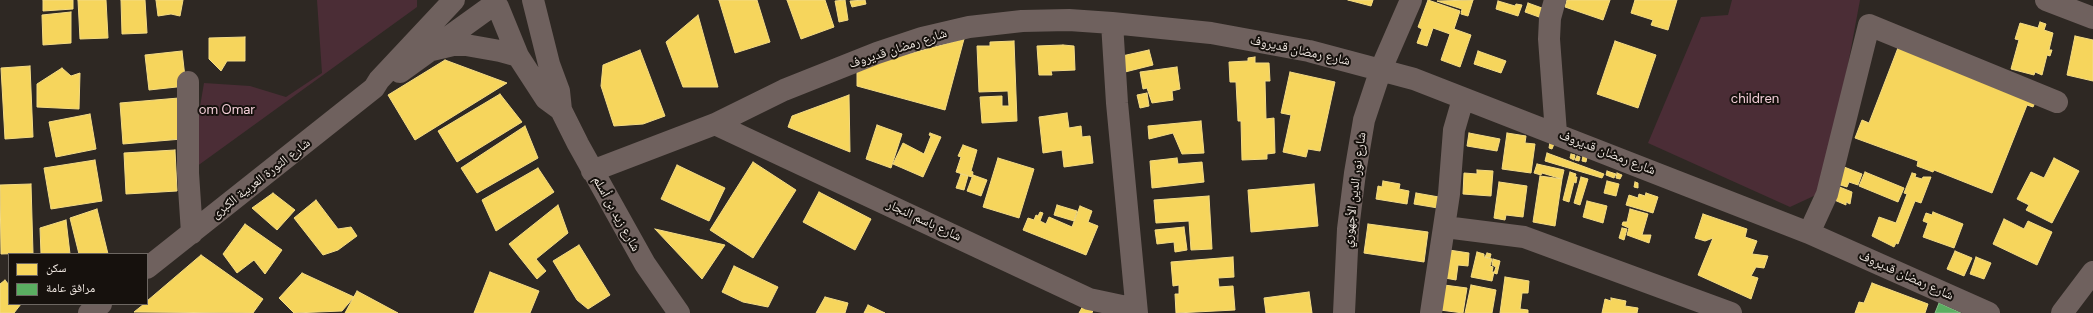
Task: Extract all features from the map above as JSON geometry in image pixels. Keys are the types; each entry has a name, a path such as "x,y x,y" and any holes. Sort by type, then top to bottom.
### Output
{"street":[{"name":"شارع الثورة العربية الكبرى","path":"148,267 374,88 379,80 408,47 454,0"},
{"path":"492,4 508,7 522,0"},
{"name":"شارع زيد بن أسلم","path":"533,0 549,64 559,91 561,110 592,171 645,264 682,311"},
{"name":"شارع نور الدين الأجهوري","path":"1344,313 1348,229 1355,173 1364,120 1381,69 1411,0"},
{"path":"1556,0 1550,18 1549,39 1556,134"},
{"path":"2046,0 2093,18"},
{"name":"شارع الثورة العربية الكبرى","path":"374,88 383,86 427,51 492,4"},
{"name":"شارع زيد بن أسلم","path":"492,4 518,56 546,99 561,110"},
{"name":"شارع رمضان قديروف","path":"592,171 715,124 784,90 877,53 922,38 969,27 1022,21 1069,20 1211,33 1309,51 1414,79 1809,233 1989,313"},
{"name":"شارع باسم النجار","path":"715,124 1089,299 1136,311 1112,23"},
{"path":"1809,233 1827,194 1869,25 2057,102"},
{"path":"427,51 453,45 466,45 500,50 518,56"},
{"path":"188,82 188,173 192,233"},
{"path":"1431,313 1445,227 1454,130 1463,99"},
{"path":"1445,227 1524,237 1731,313"},
{"path":"2062,313 2093,272"},
{"path":"2077,313 2093,284"},
{"path":"90,313 100,305"}],"green space":[{"name":"om Omar","path":"317,0 417,0 417,7 189,172 204,83 250,86 286,97 322,73"},
{"name":"children","path":"1732,0 1860,0 1847,70 1818,194 1790,207 1648,143 1701,17 1728,15"}],"building: سكن":[{"path":"43,0 73,0 73,9 43,11"},
{"path":"78,0 106,0 108,38 80,39"},
{"path":"121,0 145,0 147,33 122,34"},
{"path":"156,0 183,0 180,16 171,14 158,16"},
{"path":"719,0 757,0 770,42 735,53"},
{"path":"787,0 825,0 834,27 801,39"},
{"path":"845,0 848,20 839,22 835,1"},
{"path":"865,0 866,4 852,7 850,1"},
{"path":"1348,0 1373,0 1371,6"},
{"path":"1428,0 1460,11 1454,29 1471,35 1460,67 1441,60 1450,34 1433,28 1427,46 1417,43 1422,29 1418,27"},
{"path":"1473,0 1468,16 1461,14 1462,9 1437,1"},
{"path":"1567,0 1610,0 1603,20 1565,7"},
{"path":"1635,0 1677,0 1668,30 1651,25 1653,20 1631,13"},
{"path":"1498,1 1515,6 1516,4 1522,5 1518,16 1496,9"},
{"path":"1528,3 1542,8 1539,17 1525,12"},
{"path":"71,12 71,43 43,45 42,15"},
{"path":"698,15 718,87 683,87 666,42"},
{"path":"2040,22 2046,24 2044,30 2053,33 2049,50 2052,50 2050,56 2047,55 2042,75 2035,72 2034,75 2011,69 2019,40 2015,39 2020,23 2038,28"},
{"path":"2075,36 2093,40 2093,81 2067,75"},
{"path":"245,37 245,61 227,61 221,71 209,59 209,38"},
{"path":"964,39 945,110 857,86 857,68"},
{"path":"1901,40 2037,98 2033,107 2027,105 1992,193 1934,170 1933,172 1917,166 1918,161 1855,138 1862,120 1869,123"},
{"path":"1014,41 1017,121 982,123 980,97 1002,96 1002,106 1009,106 1008,91 979,92 977,46 990,46 990,42"},
{"path":"1615,41 1656,55 1638,108 1597,94"},
{"path":"1037,46 1074,46 1075,70 1051,71 1052,75 1039,75"},
{"path":"640,50 665,116 643,124 614,126 601,86 603,65"},
{"path":"1149,50 1153,65 1125,72 1122,56"},
{"path":"182,51 186,86 149,90 145,55"},
{"path":"1478,51 1506,61 1501,73 1474,64"},
{"path":"1255,57 1255,63 1269,63 1270,81 1265,81 1266,119 1274,118 1275,153 1267,154 1267,159 1242,160 1241,121 1238,121 1236,82 1230,82 1229,62 1248,61 1248,58"},
{"path":"445,60 507,83 415,140 388,95"},
{"path":"30,66 33,137 5,139 1,68"},
{"path":"1177,67 1180,89 1172,91 1173,100 1152,103 1147,88 1143,89 1140,72"},
{"path":"62,68 71,76 80,73 79,109 37,107 37,84"},
{"path":"1290,72 1335,82 1320,151 1308,149 1306,157 1283,152 1291,115 1281,113"},
{"path":"1147,93 1149,106 1140,108 1137,95"},
{"path":"500,94 522,122 457,162 438,131"},
{"path":"849,95 850,152 788,127 792,116"},
{"path":"179,98 182,139 123,144 120,103"},
{"path":"1067,113 1069,128 1081,126 1082,137 1090,136 1093,163 1064,167 1062,150 1043,153 1039,117"},
{"path":"90,114 96,149 56,157 49,122"},
{"path":"1201,121 1204,153 1182,154 1173,133 1149,139 1148,126"},
{"path":"877,125 902,134 891,168 866,159"},
{"path":"525,126 538,158 477,193 461,168"},
{"path":"930,133 941,137 923,177 893,164 903,143 924,154 931,136 929,135"},
{"path":"1469,133 1500,139 1497,151 1467,146"},
{"path":"1507,133 1526,136 1525,143 1535,144 1531,173 1502,169"},
{"path":"1550,142 1554,144 1552,149 1549,148"},
{"path":"963,145 977,150 971,171 973,172 972,177 956,172 961,157 958,156"},
{"path":"175,150 177,191 126,194 124,153"},
{"path":"1547,153 1604,174 1602,178 1545,161"},
{"path":"1571,154 1575,155 1574,160 1570,158"},
{"path":"1577,156 1580,157 1579,161 1575,160"},
{"path":"1583,156 1587,157 1586,162 1582,161"},
{"path":"998,158 1034,169 1019,218 983,207"},
{"path":"1177,158 1178,164 1202,162 1204,182 1152,188 1150,161"},
{"path":"2054,158 2079,171 2052,223 2026,210 2029,205 2017,199 2031,172 2044,178"},
{"path":"95,160 102,201 51,209 44,168"},
{"path":"753,162 796,190 753,258 710,230"},
{"path":"1537,164 1564,170 1562,179 1542,173 1541,175 1534,173"},
{"path":"677,165 725,188 709,221 661,199"},
{"path":"1839,165 1862,174 1858,185 1849,182 1847,187 1837,184"},
{"path":"538,168 554,192 496,231 482,200"},
{"path":"1477,170 1493,171 1491,196 1463,194 1464,173 1477,174"},
{"path":"1607,171 1616,174 1614,178 1606,175"},
{"path":"1570,172 1576,174 1575,177 1577,177 1576,183 1574,182 1569,202 1563,200"},
{"path":"1865,172 1904,188 1898,202 1859,186"},
{"path":"1617,173 1622,175 1620,179 1616,178"},
{"path":"1912,173 1916,174 1915,177 1922,179 1923,177 1931,177 1921,203 1915,201 1898,244 1896,243 1894,247 1872,236 1879,217 1896,223 1907,194 1904,193"},
{"path":"961,174 968,176 964,190 956,188"},
{"path":"973,175 987,180 981,196 967,191"},
{"path":"1540,176 1562,179 1555,226 1533,222"},
{"path":"1581,177 1588,179 1580,205 1574,203"},
{"path":"1383,181 1400,184 1399,189 1409,191 1407,204 1376,199 1378,186 1382,187"},
{"path":"1607,181 1619,184 1616,196 1604,193"},
{"path":"1499,182 1527,186 1523,217 1506,215 1505,220 1494,218"},
{"path":"1635,182 1638,183 1638,188 1634,187"},
{"path":"31,184 33,253 1,254 0,185"},
{"path":"1314,184 1318,226 1251,232 1248,190"},
{"path":"1837,186 1852,192 1850,204 1846,202 1846,205 1832,199"},
{"path":"819,192 871,219 855,250 803,222"},
{"path":"273,193 295,210 277,230 252,208"},
{"path":"1416,193 1439,197 1438,208 1414,204"},
{"path":"1646,193 1658,197 1653,213 1626,205 1629,195 1638,198 1639,194 1645,196"},
{"path":"1209,196 1212,249 1191,250 1189,221 1156,223 1154,200"},
{"path":"316,200 338,229 351,227 357,236 338,250 323,255 294,218"},
{"path":"1587,201 1607,206 1603,223 1583,217"},
{"path":"558,205 568,233 536,259 546,271 537,279 509,244"},
{"path":"1057,205 1077,211 1074,221 1054,215"},
{"path":"1080,206 1092,211 1088,222 1098,226 1086,255 1023,230 1028,218 1034,220 1036,215 1038,216 1040,212 1043,213 1040,221 1046,224 1049,217 1072,227"},
{"path":"97,209 108,253 79,253 70,218"},
{"path":"1630,209 1648,214 1642,235 1651,235 1649,243 1627,235 1629,228 1622,225 1623,222 1627,222"},
{"path":"1933,212 1963,224 1954,248 1923,237 1928,223 1923,221 1926,213 1932,215"},
{"path":"1703,214 1747,229 1745,237 1757,241 1752,254 1768,256 1764,268 1756,267 1751,276 1758,278 1751,299 1698,275 1713,238 1705,241 1695,238"},
{"path":"2004,219 2024,229 2028,221 2052,232 2037,265 1993,244"},
{"path":"66,220 70,253 41,253 40,228"},
{"path":"245,224 282,250 265,274 254,260 237,273 223,254"},
{"path":"1368,224 1428,232 1424,262 1364,253"},
{"path":"1184,227 1187,250 1175,252 1174,242 1157,244 1155,230"},
{"path":"1622,228 1627,229 1624,240 1619,238"},
{"path":"655,229 725,245 702,279"},
{"path":"579,245 610,295 588,309 577,300 553,261"},
{"path":"1449,250 1469,253 1468,266 1458,265 1456,280 1445,278"},
{"path":"1955,251 1972,258 1964,276 1947,269"},
{"path":"1477,252 1484,254 1484,257 1492,259 1490,266 1493,267 1492,272 1494,272 1492,281 1471,277"},
{"path":"1487,253 1491,254 1490,258 1485,257"},
{"path":"201,255 263,299 253,313 134,312 143,305 148,305 148,300"},
{"path":"1233,257 1234,277 1218,278 1219,287 1233,286 1235,310 1176,313 1175,294 1179,294 1179,285 1173,286 1171,262"},
{"path":"1976,257 1991,263 1984,279 1970,274"},
{"path":"1493,259 1500,261 1497,274 1494,273 1496,267 1492,265"},
{"path":"734,266 778,287 768,307 743,302 722,292"},
{"path":"490,272 539,291 530,313 474,313"},
{"path":"302,273 354,297 342,311 294,313 279,298"},
{"path":"1505,277 1529,281 1528,293 1522,293 1520,309 1528,310 1528,313 1500,313"},
{"path":"5,280 8,284 8,305 20,305 14,313 0,313 0,284"},
{"path":"1872,283 1928,304 1925,313 1855,313 1859,302 1864,303"},
{"path":"1444,285 1467,288 1463,313 1440,310"},
{"path":"1471,285 1496,290 1492,313 1465,313"},
{"path":"357,291 398,313 345,313"},
{"path":"1309,292 1312,313 1266,313 1264,298"},
{"path":"825,297 848,303 845,313 816,313"},
{"path":"1611,298 1626,301 1625,306 1638,308 1637,313 1602,313 1605,299 1611,301"},
{"path":"1084,304 1093,310 1092,313 1079,313"},
{"path":"868,305 885,313 864,313"}],"building: مرافق عامة":[{"path":"1939,303 1961,313 1935,313"}]}
